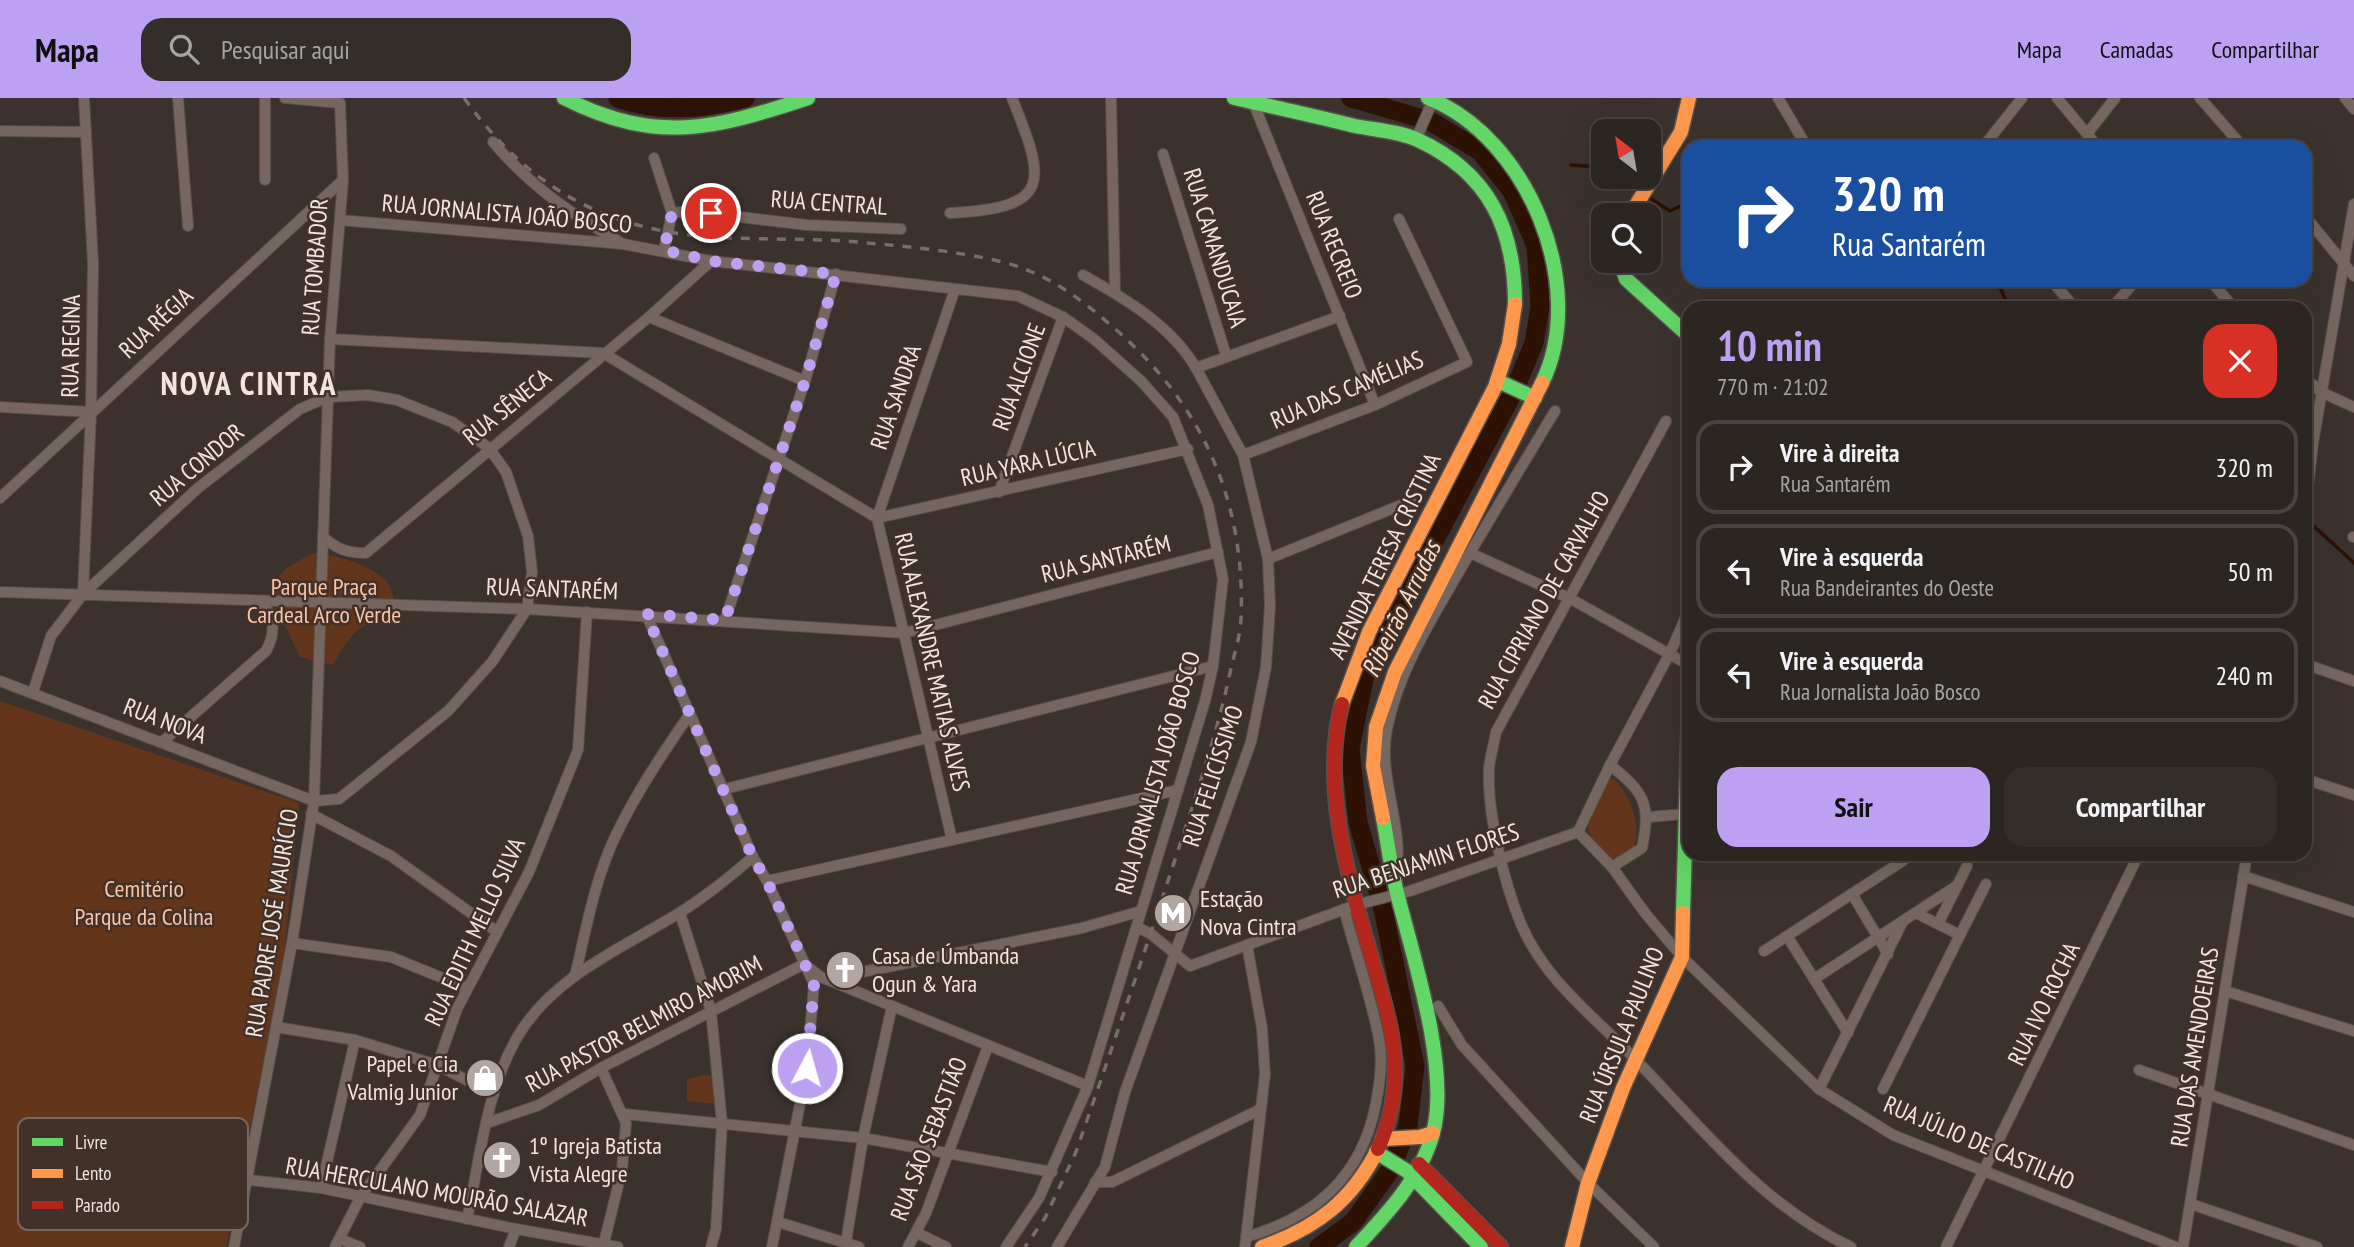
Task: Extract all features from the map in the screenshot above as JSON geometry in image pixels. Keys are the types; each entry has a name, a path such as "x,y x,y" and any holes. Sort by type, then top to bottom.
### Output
{"main road":[{"path":"564,98 610,119 638,127 691,131 757,115 808,98"},
{"name":"AVENIDA TERESA CRISTINA","path":"1234,98 1418,134 1472,177 1496,206 1512,241 1516,312 1499,382 1357,654 1336,736 1336,778 1360,943 1396,1053 1396,1093 1383,1146 1345,1199 1329,1214 1310,1227 1262,1247"},
{"path":"1637,203 1681,132 1689,98"},
{"path":"1356,1247 1391,1210 1413,1171 1426,1135 1437,1077 1419,970 1394,892 1373,766 1376,727 1395,672 1553,357 1559,320 1557,268 1540,212 1520,178 1494,147 1434,101"},
{"path":"1624,273 1626,279 1682,330"},
{"path":"1499,382 1534,398"},
{"name":"RUA ÚRSULA PAULINO","path":"1572,1247 1588,1183 1635,1059 1682,957 1691,861"},
{"path":"1383,1146 1426,1135"},
{"path":"1383,1146 1501,1247"},
{"path":"1413,1171 1481,1247"}],"street":[{"name":"RUA REGINA","path":"83,594 91,412 93,262 84,98"},
{"path":"178,98 188,226"},
{"path":"265,98 265,180"},
{"name":"RUA TOMBADOR","path":"285,98 340,103 343,180 330,339 321,602"},
{"path":"950,213 989,211 1014,204 1034,184 1037,167 1012,98"},
{"path":"1111,98 1115,293"},
{"path":"1778,98 1803,140"},
{"path":"1989,140 2022,98"},
{"path":"2057,98 2092,140"},
{"path":"2087,134 2115,98"},
{"path":"2200,98 2237,140"},
{"path":"2345,98 2354,109"},
{"path":"1418,134 1434,101"},
{"name":"RUA RECREIO","path":"1253,102 1375,405"},
{"path":"0,131 86,132"},
{"path":"494,142 515,168 572,214 623,244"},
{"name":"RUA CAMANDUCAIA","path":"1163,154 1226,355"},
{"path":"654,158 672,213 664,250"},
{"name":"RUA RÉGIA","path":"0,498 343,180"},
{"path":"2312,463 2354,204"},
{"name":"RUA CENTRAL","path":"672,213 690,211 807,225 901,229"},
{"name":"RUA DAS CAMÉLIAS","path":"1243,456 1375,405 1467,362 1399,219"},
{"name":"RUA JORNALISTA JOÃO BOSCO","path":"340,220 623,244 711,261 1018,296 1063,317 1094,339 1141,382 1173,417 1188,449 1208,505 1223,579 1222,610 1213,666 1088,1086 1039,1198 1006,1247"},
{"path":"2312,224 2354,276"},
{"name":"RUA SÊNECA","path":"323,537 336,548 349,553 366,553 649,317 711,261"},
{"path":"725,620 777,456 805,381 836,274"},
{"name":"RUA FELICÍSSIMO","path":"1057,1247 1105,1167 1125,1092 1251,742 1266,667 1270,606 1268,559 1243,456 1196,368 1188,355 1160,326 1115,293 1083,275"},
{"path":"2057,287 2069,301"},
{"path":"2118,301 2130,287"},
{"path":"2216,287 2228,301"},
{"name":"RUA SANDRA","path":"877,518 955,289"},
{"path":"1196,368 1340,316"},
{"path":"649,317 805,381"},
{"name":"RUA ALCIONE","path":"999,492 1063,317"},
{"path":"330,339 603,353"},
{"name":"RUA ALEXANDRE MATIAS ALVES","path":"603,353 877,518 953,839"},
{"path":"2312,384 2322,392 2354,407"},
{"name":"RUA CONDOR","path":"33,692 51,636 83,594 198,488 300,409 328,397 368,395 397,400 452,422 489,448 506,472 528,536 532,572 527,609 492,662 448,711 339,799 314,801"},
{"path":"0,407 91,412"},
{"path":"1394,892 1401,852 1386,769 1386,731 1399,684 1432,619 1555,411"},
{"name":"RUA CIPRIANO DE CARVALHO","path":"1666,421 1496,732 1489,769 1499,860 1521,925 1549,975 1635,1059 1726,1156 1780,1203 1832,1238 1851,1247"},
{"name":"RUA YARA LÚCIA","path":"877,518 1188,449"},
{"path":"1268,559 1410,501"},
{"name":"RUA SANTARÉM","path":"0,592 646,614 904,633 1218,552"},
{"path":"1470,553 1569,598 1682,661"},
{"path":"162,742 266,650 275,636 265,606 257,602"},
{"name":"RUA PADRE JOSÉ MAURÍCIO","path":"248,1184 292,943 314,801 321,602"},
{"name":"RUA EDITH MELLO SILVA","path":"337,1243 360,1198 420,1115 467,988 529,872 578,750 587,612"},
{"path":"646,614 753,858 767,881 814,984 814,1003 796,1133 772,1247"},
{"path":"1578,832 1682,626"},
{"path":"725,789 1213,666"},
{"path":"2312,666 2354,681"},
{"name":"RUA NOVA","path":"0,681 314,801"},
{"path":"575,975 588,922 615,836 689,715"},
{"path":"1610,765 1644,799 1649,817 1642,848 1612,867"},
{"path":"2312,781 2354,795"},
{"path":"767,881 1178,790"},
{"path":"311,814 390,856 496,931"},
{"path":"1649,817 1682,814"},
{"name":"RUA BENJAMIN FLORES","path":"1173,953 1190,966 1394,892 1499,860 1578,832"},
{"name":"RUA JÚLIO DE CASTILHO","path":"1578,832 1612,867 1645,913 1682,957 1819,1089 1893,1135 2176,1247"},
{"path":"467,1219 494,1094 518,1037 548,997 575,975 680,913 753,858"},
{"path":"1764,951 1902,861"},
{"name":"RUA IVO ROCHA","path":"1946,1247 2136,861"},
{"name":"RUA DAS AMENDOEIRAS","path":"2183,1247 2246,861"},
{"path":"1938,924 1967,866"},
{"path":"2244,876 2354,912"},
{"path":"1883,1089 1986,884"},
{"path":"1814,979 1958,885"},
{"path":"1852,894 1888,954"},
{"path":"827,979 1082,928 1141,911"},
{"path":"680,913 710,1011 722,1124 716,1229 711,1247"},
{"path":"1916,913 1960,935"},
{"path":"1819,1089 1903,921"},
{"path":"1137,927 1151,934 1173,953"},
{"path":"1787,936 1848,1033"},
{"path":"292,943 391,957 467,988"},
{"path":"1245,1242 1265,1074 1262,1028 1247,945"},
{"path":"804,964 827,979 1088,1086"},
{"name":"RUA PASTOR BELMIRO AMORIM","path":"487,1123 539,1105 710,1011 804,964"},
{"name":"AVENIDA TERESA CRISTINA","path":"1245,1242 1300,1217 1337,1188 1364,1145 1380,1083 1380,1041 1373,989"},
{"path":"2225,991 2354,1031"},
{"path":"846,1242 863,1138 892,1006"},
{"path":"1438,1006 1462,1045 1588,1183 1654,1247"},
{"path":"276,1027 355,1040 438,1065 494,1094"},
{"path":"321,1188 355,1040"},
{"name":"RUA SÃO SEBASTIÃO","path":"908,1247 917,1233 988,1046"},
{"path":"1380,1062 1396,1053"},
{"path":"601,1069 624,1114 622,1170 604,1245"},
{"path":"2139,1070 2354,1145"},
{"path":"1096,1182 1112,1182 1261,1109"},
{"path":"624,1114 863,1138 1052,1172"},
{"name":"RUA HERCULANO MOURÃO SALAZAR","path":"249,1180 321,1188 516,1230 618,1247"},
{"path":"2191,1204 2317,1247"},
{"path":"778,1223 859,1247"},
{"path":"509,1247 516,1230"},
{"path":"917,1233 946,1247"},
{"path":"337,1243 360,1247"}],"green space":[{"name":"Parque Praça Cardeal Arco Verde","path":"313,553 344,559 375,572 389,585 393,596 396,618 365,625 351,637 333,665 300,657 279,613 273,582 288,567"},
{"name":"Cemitério Parque da Colina","path":"0,701 299,803 283,964 248,1138 248,1118 18,1118 18,1230 229,1230 226,1247 0,1247"},
{"path":"1613,779 1625,792 1633,811 1636,841 1633,849 1610,861 1592,839 1588,822 1607,781"},
{"path":"715,1076 716,1104 687,1101 687,1079"}],"waterway":[{"name":"Ribeirão Arrudas","path":"618,98 649,106 681,108 745,98"},
{"name":"Ribeirão Arrudas","path":"1319,1247 1353,1222 1391,1169 1408,1126 1415,1066 1383,909 1358,822 1350,749 1366,669 1514,391 1534,343 1540,306 1536,246 1512,191 1480,151 1430,121 1351,98"},
{"path":"1571,165 1591,166"},
{"path":"1645,195 1670,211 1682,205"},
{"path":"2000,287 2006,301"},
{"path":"2312,524 2354,563"}],"railway":[{"path":"464,98 511,153 537,176 595,210 627,222 662,231 699,236 847,241 945,251 1003,262 1045,278 1093,310 1145,358 1195,423 1213,459 1236,535 1241,577 1241,620 1237,644 1200,784 1076,1152 1045,1218 1025,1247"}],"traffic: fast":[{"path":"564,98 597,113 657,127 714,124 808,98"},
{"path":"1234,98 1403,135 1443,153 1480,187 1493,206 1510,251 1515,304"},
{"path":"1428,98 1464,118 1495,145 1520,180 1540,219 1553,261 1558,303 1555,345 1542,383"},
{"path":"1624,273 1626,279 1682,330"},
{"path":"1498,381 1535,398"},
{"path":"1356,1247 1412,1180 1428,1149 1437,1108 1434,1047 1421,983 1396,887 1383,818"},
{"path":"1683,913 1685,861"},
{"path":"1376,1152 1407,1171 1481,1247"}],"traffic: slow":[{"path":"1637,203 1681,132 1689,98"},
{"path":"1342,704 1369,632 1495,387 1509,344 1515,304"},
{"path":"1383,818 1373,766 1376,727 1395,672 1542,383"},
{"path":"1572,1247 1588,1183 1623,1088 1682,957 1683,913"},
{"path":"1382,1139 1420,1137 1433,1133"},
{"path":"1262,1247 1299,1231 1330,1210 1356,1184 1378,1149"}],"traffic: jam":[{"path":"1342,704 1334,763 1339,824 1351,884 1389,1020 1395,1069 1394,1095 1378,1149"},
{"path":"1419,1164 1501,1247"}],"place":[{"name":"Estação Nova Cintra","path":"1173,913"},
{"name":"Casa de Úmbanda Ogun & Yara","path":"845,970"},
{"name":"Papel e Cia Valmig Junior","path":"485,1078"},
{"name":"1º Igreja Batista Vista Alegre","path":"502,1160"}],"district":[{"name":"NOVA CINTRA","path":"249,384"}],"route":[{"path":"711,213 672,213 664,250 711,261 836,274 805,381 777,456 725,620 646,614 753,858 767,881 814,984 807,1068"}]}
